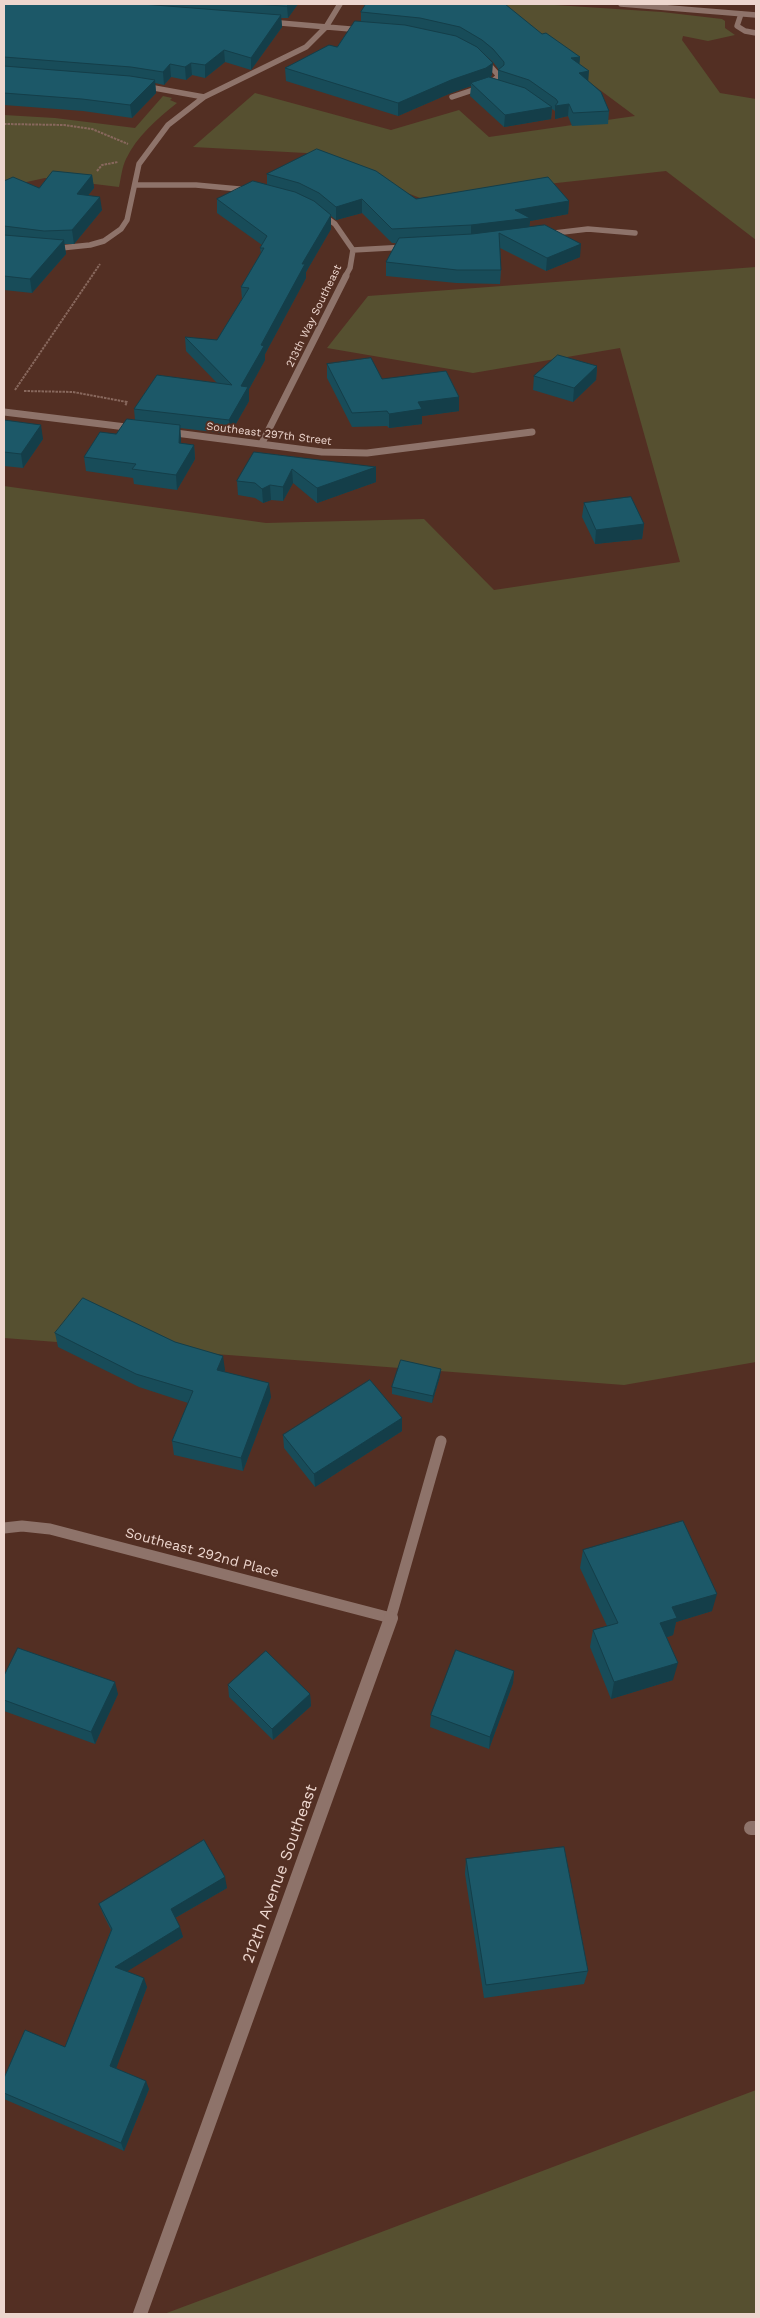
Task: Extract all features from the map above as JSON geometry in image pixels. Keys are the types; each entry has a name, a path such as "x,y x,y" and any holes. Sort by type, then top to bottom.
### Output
{"street":[{"path":"43,249 75,248 104,241 121,229 127,220 139,164 148,149 168,125 204,97 306,48 326,27 340,4"},
{"path":"621,4 668,6 756,15"},
{"path":"741,14 737,26 745,31 756,34"},
{"path":"260,21 366,30"},
{"path":"452,97 488,85 499,76 494,68 478,54"},
{"path":"132,84 204,97"},
{"path":"488,85 498,87"},
{"path":"135,185 196,185 256,191"},
{"name":"213th Way Southeast","path":"262,443 350,268 353,250 335,224 315,210"},
{"path":"539,235 588,229 635,232"},
{"path":"353,250 412,247"},
{"path":"4,412 140,428"},
{"name":"Southeast 297th Street","path":"159,431 322,452 367,453 480,437 532,432"},
{"name":"212th Avenue Southeast","path":"140,2314 391,1618 441,1441"},
{"name":"Southeast 292nd Place","path":"4,1528 22,1526 50,1528 391,1618"}],"path":[{"path":"4,124 64,125 92,129 128,144 148,149"},
{"path":"104,241 111,247 14,390 73,392 127,402 112,425"}],"shaded area":[{"path":"504,4 540,4 662,12 722,19 725,21 725,28 735,35 708,41 683,36 682,40 720,93 756,99 756,240 666,171 420,198 306,153 193,147 255,93 391,130 459,110 489,137 635,116 534,41"},
{"path":"163,96 172,98 170,100 177,103 155,122 136,143 125,162 119,187 45,178 22,183 4,182 4,115 55,118 135,128"},
{"path":"756,267 756,1362 624,1385 4,1338 4,486 266,523 424,519 494,590 680,562 620,348 473,373 327,348 368,296"},
{"path":"756,2090 756,2314 164,2314 231,2289"}],"building":[{"path":"4,4 142,4 281,15 251,58 224,50 205,65 191,63 185,67 170,64 163,72 131,67 4,57"},
{"path":"254,4 289,4 287,6"},
{"path":"366,4 505,4 542,34 546,33 580,57 571,58 589,71 579,73 601,92 609,111 573,113 569,104 555,106 558,102 556,99 529,80 498,70 504,65 504,62 493,49 460,27 420,18 361,12"},
{"path":"355,21 405,25 456,36 477,47 493,63 486,68 451,80 398,103 285,68 329,45 337,47"},
{"path":"4,66 130,76 155,80 130,105 4,93"},
{"path":"489,77 525,88 552,107 505,115 471,83"},
{"path":"317,149 376,171 416,199 548,177 569,201 515,210 530,218 471,225 392,229 362,199 336,207 319,193 299,183 267,174"},
{"path":"53,171 92,175 77,194 100,197 72,230 44,231 4,226 4,181 13,177 39,188"},
{"path":"253,181 295,192 314,201 331,215 302,264 305,264 261,345 264,346 241,386 248,387 229,420 134,409 157,375 232,385 185,337 217,340 249,288 241,287 264,248 260,248 267,236 217,199"},
{"path":"545,225 581,244 547,258 499,233 501,270 457,270 386,262 399,238 472,234"},
{"path":"4,235 64,240 30,279 4,276"},
{"path":"558,355 597,366 574,388 534,376"},
{"path":"371,358 382,379 446,371 459,397 418,402 422,409 389,414 387,411 352,413 327,364"},
{"path":"127,419 180,425 179,443 194,445 176,475 132,469 136,464 84,457 100,432 116,434"},
{"path":"4,420 41,425 21,454 4,452"},
{"path":"254,452 376,467 317,488 292,469 283,487 270,485 262,489 255,483 237,481"},
{"path":"631,497 644,524 596,530 584,503"},
{"path":"83,1298 175,1342 223,1356 217,1370 269,1383 241,1458 172,1441 193,1391 136,1374 55,1333"},
{"path":"401,1360 441,1369 433,1396 392,1387"},
{"path":"370,1380 402,1418 314,1474 283,1435"},
{"path":"683,1521 717,1594 672,1607 677,1618 660,1623 678,1663 614,1682 593,1630 618,1623 583,1550"},
{"path":"18,1648 115,1682 91,1732 4,1700 4,1676"},
{"path":"456,1650 514,1671 490,1737 431,1715"},
{"path":"266,1651 310,1694 272,1729 228,1685"},
{"path":"204,1840 225,1877 171,1909 180,1927 115,1967 144,1978 110,2066 146,2081 121,2143 4,2093 4,2078 25,2030 65,2047 112,1929 99,1904"},
{"path":"564,1847 588,1971 486,1985 466,1859"}]}
